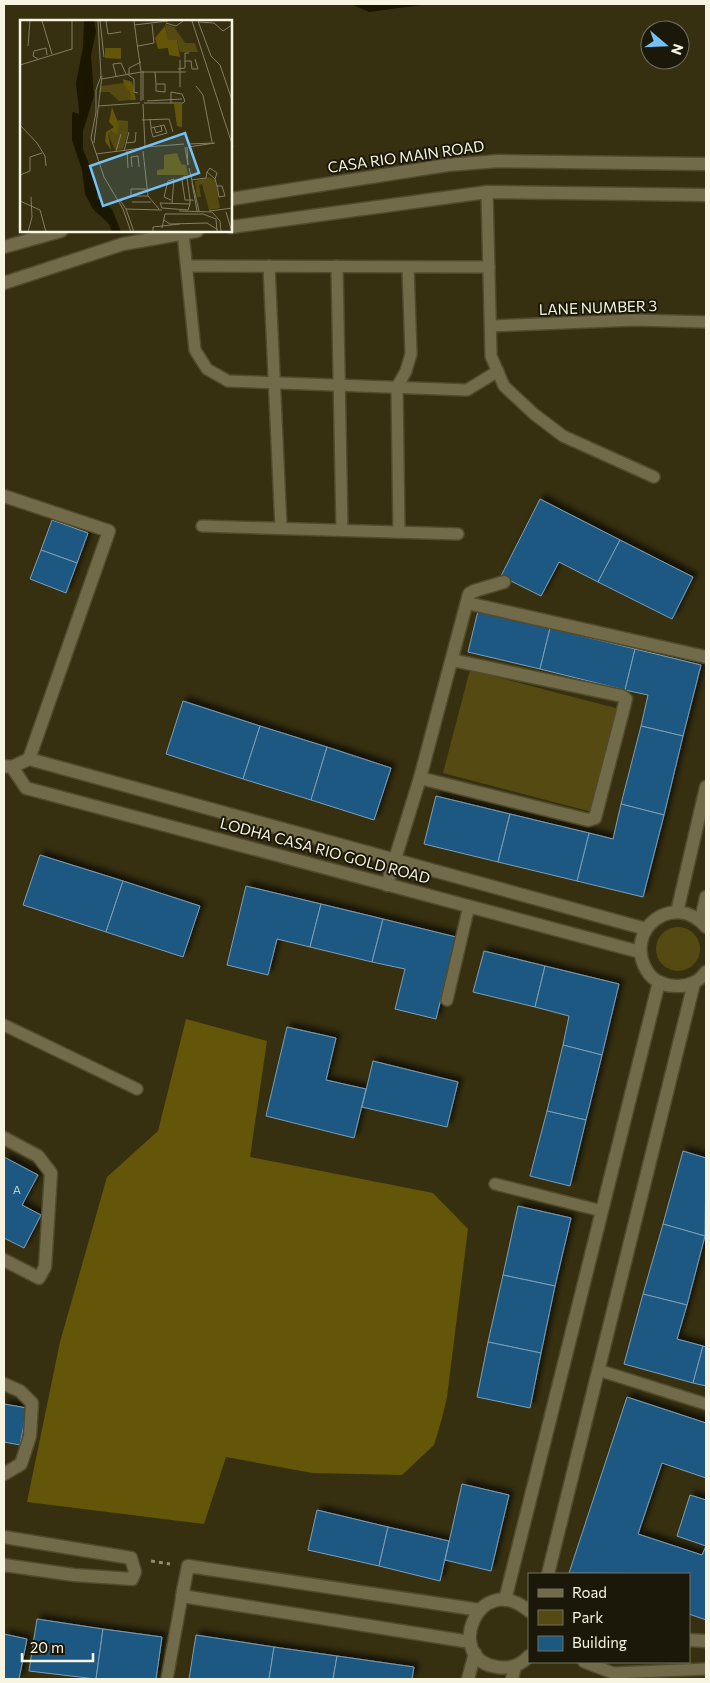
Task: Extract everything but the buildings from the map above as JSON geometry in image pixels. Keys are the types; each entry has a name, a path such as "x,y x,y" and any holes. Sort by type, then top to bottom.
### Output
{"street":[{"name":"CASA RIO MAIN ROAD","path":"232,199 448,165 499,161 706,164"},
{"path":"232,227 487,192 706,194"},
{"path":"4,247 57,232"},
{"path":"4,283 123,244 190,232"},
{"path":"4,496 109,531 29,759"},
{"path":"387,884 420,778 469,594 504,582"},
{"path":"467,603 706,657"},
{"path":"420,778 588,820 595,818 626,699 622,696 452,660"},
{"name":"LODHA CASA RIO GOLD ROAD","path":"640,952 26,788 8,767 29,759 646,929"},
{"path":"678,912 706,787"},
{"path":"704,924 706,897"},
{"path":"702,977 682,986 670,986 659,982 649,974 643,964 640,952 641,940 646,929 654,920 666,914 678,912 690,914 704,924"},
{"path":"548,1573 598,1370 702,977"},
{"path":"505,1600 659,982"},
{"path":"4,1138 38,1156 51,1172 45,1267 39,1278 4,1260"},
{"path":"4,1384 20,1391 32,1402 30,1436 21,1464 4,1474"},
{"path":"4,1537 131,1558 135,1572 132,1579 74,1575 4,1565"},
{"path":"480,1610 188,1566 182,1596 473,1647 483,1661 493,1666 504,1668 515,1666 528,1657"},
{"path":"468,1679 473,1647 470,1630 473,1619 480,1610 489,1603 505,1600 521,1604 528,1610"},
{"path":"690,1640 706,1641"},
{"path":"512,1679 515,1666"}],"lane":[{"path":"487,192 491,356 504,386 534,414 563,436 654,478"},
{"path":"183,233 195,350 207,370 228,381 467,390 498,371"},
{"path":"187,266 489,267"},
{"path":"269,266 281,528"},
{"path":"337,266 342,530"},
{"path":"399,532 397,387 406,371 411,354 408,267"},
{"name":"LANE NUMBER 3","path":"491,326 635,320 706,322"},
{"path":"202,526 458,534"},
{"path":"447,1000 469,906"},
{"path":"4,1025 137,1089"},
{"path":"495,1184 602,1211"},
{"path":"598,1370 706,1404"},
{"path":"167,1679 182,1596"},
{"path":"586,1663 617,1676 706,1669"}],"path":[{"path":"131,1558 188,1566"}],"green space":[{"path":"470,670 623,710 596,813 443,773"},
{"path":"678,927 690,931 696,937 700,949 696,961 690,967 678,971 666,967 660,961 656,949 660,937 666,931"}],"shaded area":[{"path":"351,4 429,4 369,12"},
{"path":"186,1019 267,1041 250,1157 433,1193 468,1229 447,1397 434,1445 402,1475 312,1473 226,1457 204,1524 27,1502 60,1342 107,1177 158,1131"}]}
